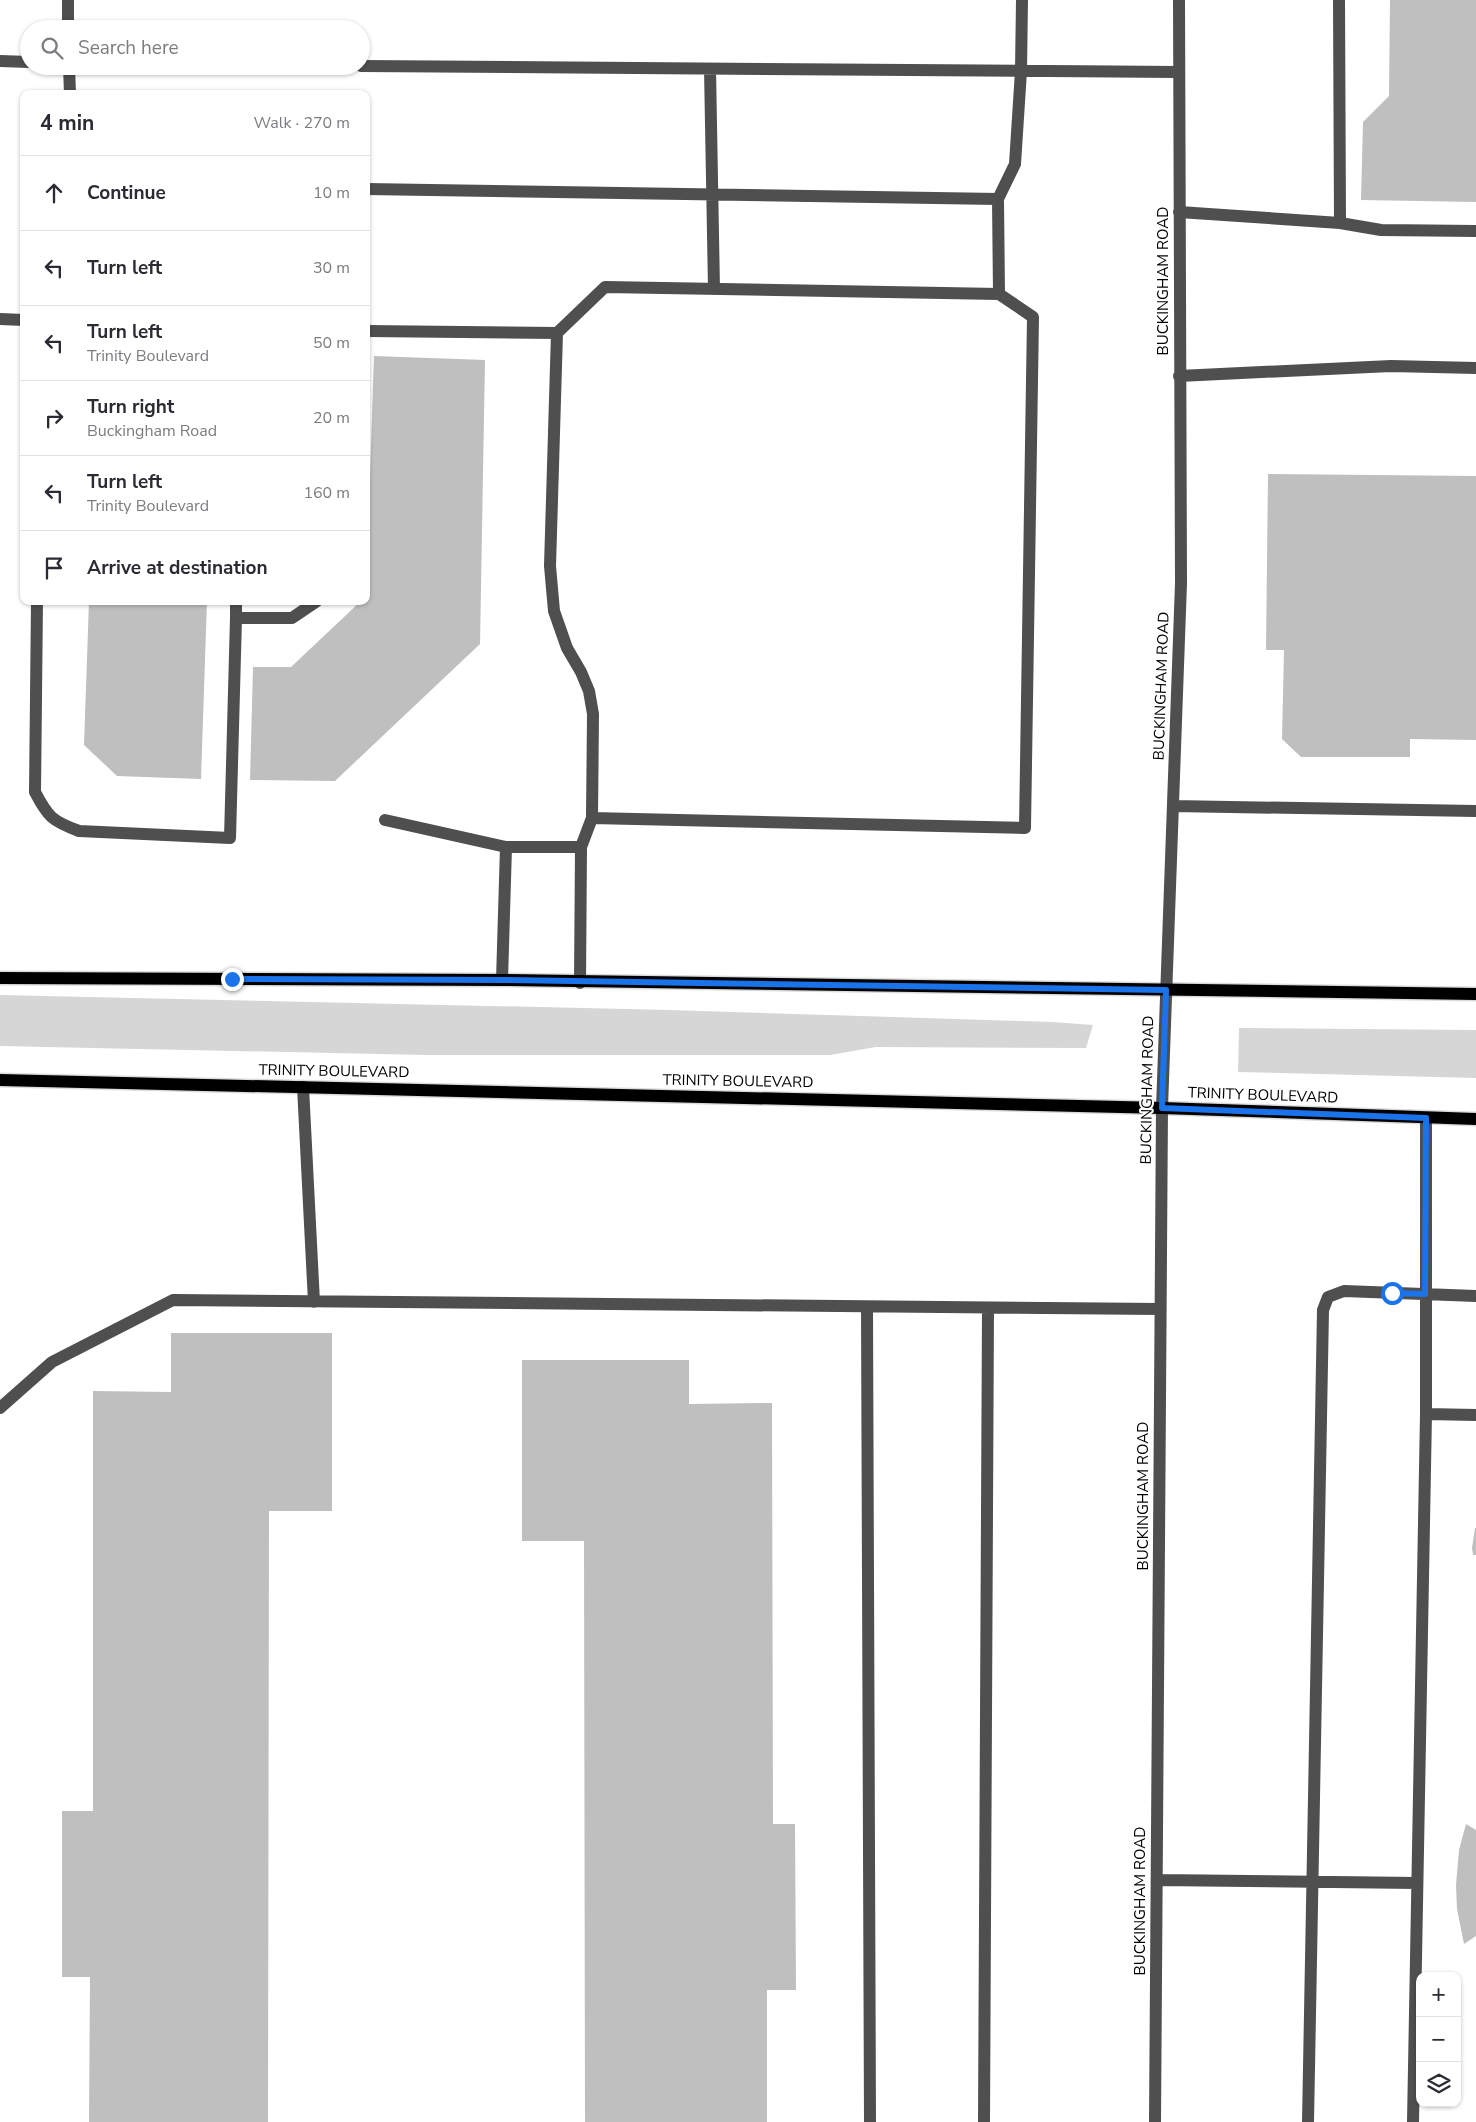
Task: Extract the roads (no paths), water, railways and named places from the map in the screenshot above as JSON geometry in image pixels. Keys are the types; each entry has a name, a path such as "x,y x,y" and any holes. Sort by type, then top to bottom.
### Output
{"main road":[{"path":"0,978 502,980 1476,994"},
{"name":"TRINITY BOULEVARD","path":"0,1080 1162,1108 1476,1119"}],"street":[{"path":"68,0 68,20"},
{"path":"999,294 998,199 1015,164 1021,71 1022,0"},
{"name":"BUCKINGHAM ROAD","path":"1155,2122 1162,1108 1181,583 1179,0"},
{"path":"1339,0 1340,223"},
{"path":"0,61 20,62"},
{"path":"370,66 1178,72"},
{"path":"710,69 714,289"},
{"path":"69,75 70,90"},
{"path":"370,189 712,196 998,199"},
{"path":"1179,212 1340,223 1380,230 1476,231"},
{"path":"370,332 557,333 605,287 999,294 1033,317 1025,828 592,818"},
{"path":"0,319 20,320"},
{"path":"557,333 550,566 554,611 567,648 581,672 589,691 593,714 592,818 581,847 580,982"},
{"path":"1180,376 1391,366 1476,368"},
{"path":"37,605 35,792 44,809 56,823 79,831 230,838 236,605"},
{"path":"236,618 292,618 311,605"},
{"path":"1173,806 1476,811"},
{"path":"385,820 506,847 581,847"},
{"path":"502,980 506,847"},
{"path":"303,1087 314,1302"},
{"path":"1413,2122 1426,1414 1426,1118"},
{"path":"1308,2122 1323,1310 1328,1296 1344,1291 1476,1296"},
{"path":"0,1408 52,1362 173,1300 1160,1309"},
{"path":"866,1307 870,2122"},
{"path":"984,2122 988,1308"},
{"path":"1426,1414 1476,1415"},
{"path":"1157,1880 1418,1883"}]}
